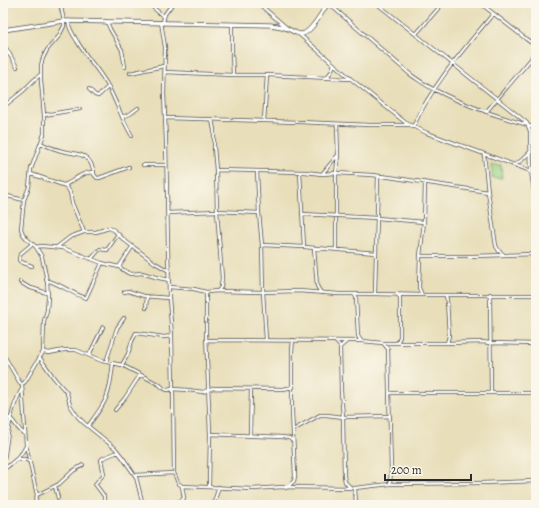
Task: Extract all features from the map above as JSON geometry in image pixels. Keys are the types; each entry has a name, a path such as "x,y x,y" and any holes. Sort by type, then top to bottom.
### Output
{"street":[{"path":"60,3 66,21 79,45 98,70 108,87 124,123 132,136"},
{"path":"148,3 164,17"},
{"path":"165,505 181,501 184,498 182,486 178,483 174,473 172,336 169,298 164,94 165,47 162,22 173,3"},
{"path":"258,3 288,29"},
{"path":"378,3 522,119 528,126 530,136 531,171 536,205"},
{"path":"416,34 442,3"},
{"path":"480,3 526,40 534,44 531,59 486,112"},
{"path":"300,35 309,30 326,4 411,75 434,90 486,112 535,128"},
{"path":"412,126 453,63 493,14"},
{"path":"34,505 37,495 26,445 22,384 43,352 47,293 42,257 21,229 24,200 29,187 33,163 45,129 40,75 41,65 49,47 59,36 66,21"},
{"path":"3,30 66,21 162,22 282,26 300,35 400,119 412,126 427,133 531,171"},
{"path":"107,22 122,50 125,67"},
{"path":"232,24 233,75"},
{"path":"3,43 8,54 17,67"},
{"path":"3,56 8,54"},
{"path":"327,78 334,64"},
{"path":"130,73 164,66"},
{"path":"165,72 351,79"},
{"path":"3,107 40,75"},
{"path":"264,121 266,75"},
{"path":"89,89 98,96 108,87"},
{"path":"122,117 130,114 138,108"},
{"path":"44,115 80,109"},
{"path":"165,118 412,126"},
{"path":"212,120 214,130 217,211 222,278 221,286 218,291"},
{"path":"336,249 336,173 338,155 337,124"},
{"path":"41,143 62,151 85,156 92,164 97,178 129,167"},
{"path":"515,165 531,151"},
{"path":"484,154 488,192 497,248 494,255"},
{"path":"322,174 338,155"},
{"path":"143,165 166,165"},
{"path":"216,170 322,174 336,173 378,176 488,192"},
{"path":"257,171 266,340"},
{"path":"62,185 67,184 82,174 90,172 94,173"},
{"path":"300,172 304,247"},
{"path":"31,174 64,185 68,189 84,232"},
{"path":"375,294 378,176"},
{"path":"422,295 419,288 420,256 424,222 425,183"},
{"path":"3,195 24,200"},
{"path":"167,213 217,211 259,213"},
{"path":"302,214 424,222"},
{"path":"57,247 70,237 84,232 96,232 109,228 114,230 132,247 169,271"},
{"path":"91,259 100,248 107,250 118,234"},
{"path":"32,244 20,254 19,260 32,266"},
{"path":"262,245 376,252"},
{"path":"36,247 41,246 68,249 102,263 119,267 131,274 142,273 169,280"},
{"path":"119,267 132,247"},
{"path":"314,248 316,286 321,293"},
{"path":"497,248 504,255"},
{"path":"420,256 536,254"},
{"path":"46,280 57,283 86,298 102,263"},
{"path":"20,282 28,287 47,293"},
{"path":"169,288 194,288 206,292 536,295"},
{"path":"413,295 419,288"},
{"path":"124,292 169,298"},
{"path":"206,292 206,340 210,434 209,487"},
{"path":"354,294 356,297 358,336 362,341"},
{"path":"388,349 399,340 400,337 400,297 397,294"},
{"path":"490,294 491,393"},
{"path":"446,295 449,336 447,343"},
{"path":"146,308 147,296"},
{"path":"106,362 117,328 124,318"},
{"path":"89,355 103,326"},
{"path":"122,365 136,333 164,337 172,336"},
{"path":"354,341 358,336"},
{"path":"206,340 362,341 383,343 482,342 536,344"},
{"path":"293,340 292,387 294,480 297,488"},
{"path":"335,341 340,347 344,476 345,482 351,487"},
{"path":"340,347 347,341"},
{"path":"383,343 388,349 390,393 390,484"},
{"path":"43,352 49,353 74,349 106,362 122,365 167,390 173,389 204,392 213,388 283,389 292,387"},
{"path":"3,354 22,384"},
{"path":"40,358 67,393 72,408 78,416 119,452 136,477 143,505"},
{"path":"88,426 105,400 109,389 113,363"},
{"path":"115,410 140,375"},
{"path":"3,466 11,418 17,398 22,389"},
{"path":"250,435 251,389"},
{"path":"390,393 536,393"},
{"path":"3,416 14,420 20,430 25,434"},
{"path":"293,430 318,416 390,416"},
{"path":"210,434 286,437 294,441"},
{"path":"3,470 17,459 26,445"},
{"path":"104,505 104,496 95,484 104,474 101,460 102,458 119,452"},
{"path":"17,459 25,459 30,462"},
{"path":"37,495 59,484 73,471 83,465"},
{"path":"134,475 174,473"},
{"path":"286,488 294,480"},
{"path":"182,486 253,489 355,488 390,484 536,481"},
{"path":"55,486 58,498"},
{"path":"213,505 218,487"},
{"path":"354,505 356,504 355,488"}],"green space":[{"path":"492,165 501,165 502,178 492,178"}]}
